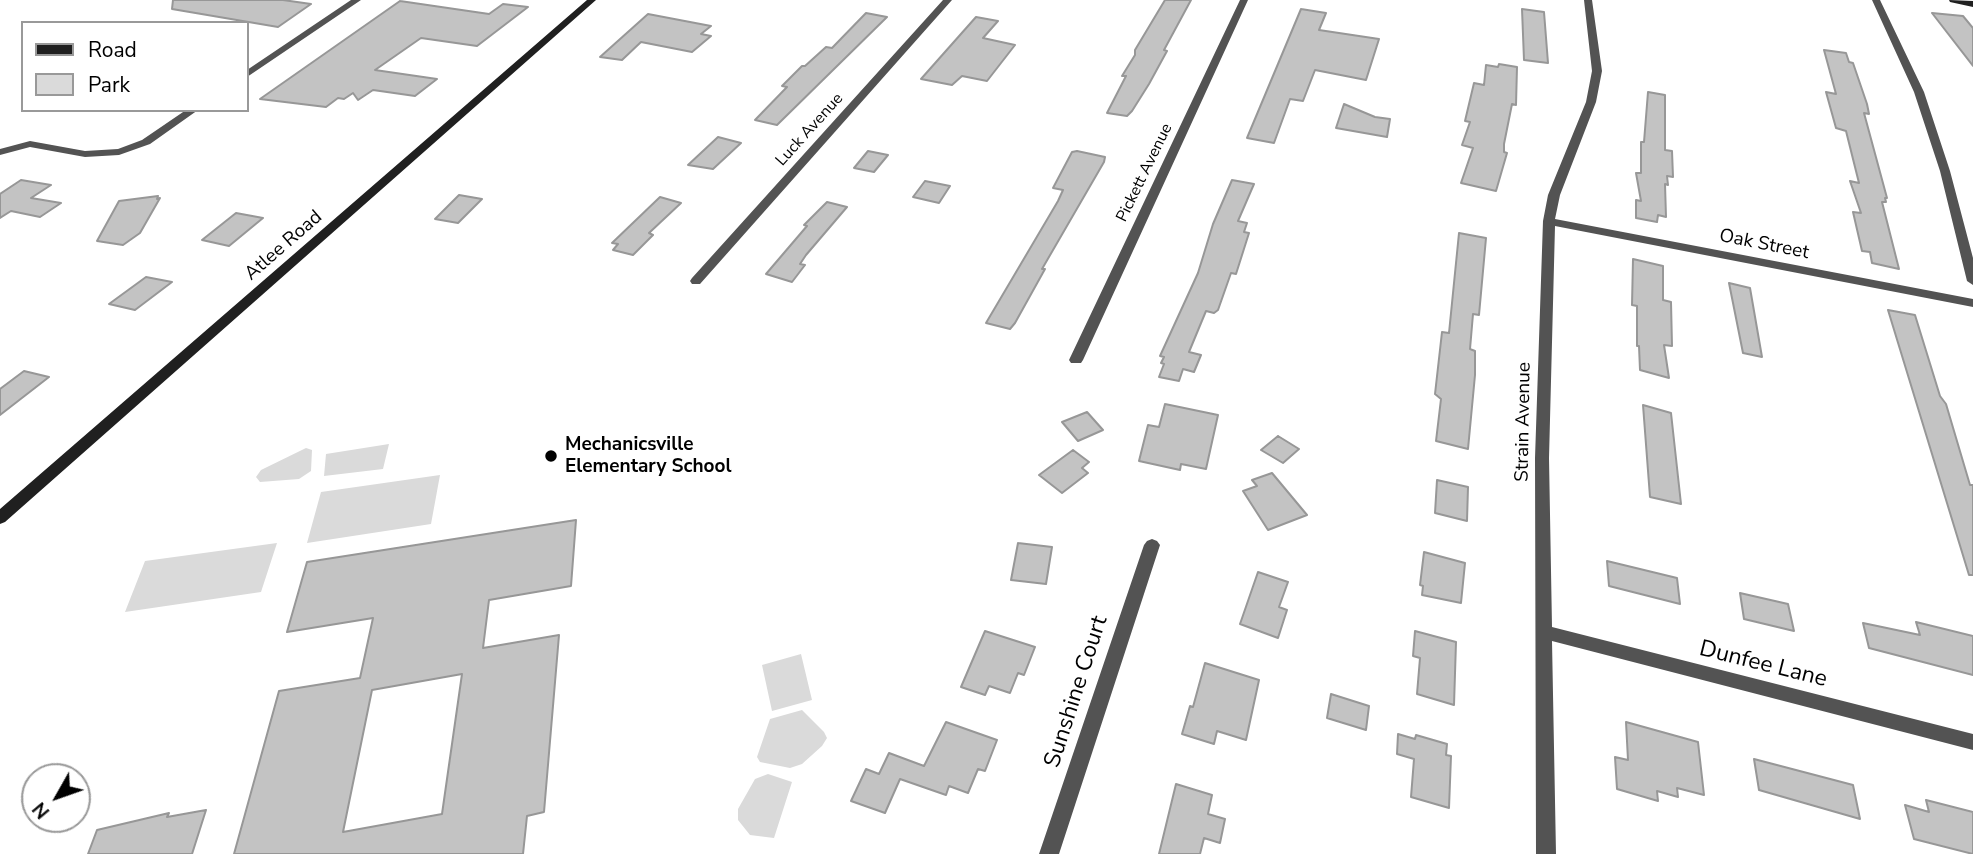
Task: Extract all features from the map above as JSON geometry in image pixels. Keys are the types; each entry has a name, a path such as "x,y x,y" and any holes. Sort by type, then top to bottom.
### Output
{"main road":[{"name":"Atlee Road","path":"0,518 592,0"},
{"path":"1954,0 1973,4"}],"street":[{"path":"248,73 357,0"},
{"name":"Luck Avenue","path":"695,281 948,0"},
{"name":"Pickett Avenue","path":"1076,360 1244,0"},
{"name":"Strain Avenue","path":"1546,854 1542,444 1549,221 1554,195 1591,102 1597,71 1588,0"},
{"path":"1876,0 1919,92 1945,171 1973,281"},
{"path":"0,152 30,144 85,155 119,152 146,142 190,112"},
{"name":"Oak Street","path":"1549,221 1973,303"},
{"name":"Sunshine Court","path":"1049,854 1152,545"},
{"name":"Dunfee Lane","path":"1543,632 1973,742"}],"green space":[{"path":"389,444 383,469 324,476 326,454"},
{"path":"306,448 312,450 311,471 299,479 260,482 256,477 261,470"},
{"path":"440,475 431,524 307,543 321,492"},
{"path":"277,543 261,592 125,612 145,561"},
{"path":"801,654 812,700 772,711 762,665"},
{"path":"802,710 824,732 827,738 822,746 802,764 790,768 760,762 757,757 770,719"},
{"path":"768,774 792,782 774,838 750,835 738,820 738,809 755,779"}],"building":[{"path":"173,0 283,0 311,4 278,27 172,9"},
{"path":"1165,0 1191,0 1164,50 1167,51 1132,111 1127,116 1107,113 1126,76 1122,76 1135,55 1135,50"},
{"path":"400,1 489,14 503,4 528,7 477,46 421,38 375,70 437,79 415,96 373,90 358,100 353,93 344,99 338,98 326,107 260,99"},
{"path":"1301,9 1326,13 1319,30 1379,39 1366,80 1315,70 1303,101 1290,99 1274,143 1247,138"},
{"path":"1522,9 1544,12 1548,63 1524,60"},
{"path":"866,13 887,17 777,125 755,120 787,87 782,86 802,66 826,47 832,48"},
{"path":"1932,13 1963,16 1973,28 1973,66"},
{"path":"648,14 711,26 701,34 711,36 692,52 641,42 622,60 600,57"},
{"path":"976,17 998,21 983,38 1015,45 987,81 962,76 952,85 921,79"},
{"path":"1824,50 1846,53 1849,62 1853,63 1867,104 1869,114 1864,113 1887,198 1886,202 1882,202 1899,269 1872,263 1870,252 1862,251 1853,212 1861,213 1850,181 1859,183 1846,131 1836,128 1826,92 1836,94"},
{"path":"1499,64 1517,67 1516,105 1512,104 1504,144 1504,152 1507,153 1496,191 1461,183 1473,148 1462,145 1470,122 1465,121 1474,83 1484,85 1486,65 1498,67"},
{"path":"1648,92 1665,95 1665,150 1672,151 1673,177 1667,176 1668,185 1665,184 1666,217 1658,215 1657,222 1636,218 1636,200 1641,201 1636,173 1641,173 1641,142 1644,142"},
{"path":"1344,104 1375,117 1390,119 1387,137 1336,128"},
{"path":"718,137 741,143 713,169 688,165"},
{"path":"868,151 888,155 874,172 854,168"},
{"path":"1072,152 1105,157 1104,162 1042,269 1045,269 1015,323 1010,329 986,323 1058,201 1063,190 1053,188"},
{"path":"21,180 51,185 31,198 61,203 40,217 11,211 0,218 0,194"},
{"path":"1232,180 1254,184 1238,221 1247,223 1244,232 1249,233 1236,274 1231,273 1218,310 1214,313 1206,311 1189,352 1201,355 1194,372 1183,369 1179,381 1159,377 1164,364 1161,363 1164,357 1160,356 1198,273 1213,224"},
{"path":"925,181 950,186 939,203 913,197"},
{"path":"459,195 482,199 458,223 435,219"},
{"path":"158,196 157,199 160,198 140,233 123,245 97,241 119,201"},
{"path":"660,197 681,203 649,233 653,235 633,255 613,250 618,244 612,243"},
{"path":"827,202 847,207 806,255 800,264 805,265 792,282 766,274 807,226 804,225"},
{"path":"236,213 263,218 229,246 202,240"},
{"path":"1459,233 1486,238 1479,315 1473,314 1470,349 1475,351 1475,375 1468,449 1436,441 1441,399 1435,394 1442,332 1449,333"},
{"path":"1633,259 1663,266 1663,300 1671,302 1672,346 1664,345 1669,378 1640,370 1637,306 1632,305"},
{"path":"146,277 172,282 135,310 109,304"},
{"path":"1729,283 1750,288 1762,357 1743,353"},
{"path":"1888,310 1915,315 1970,485 1973,485 1973,575 1969,575"},
{"path":"24,371 49,377 0,415 0,389"},
{"path":"1165,404 1218,415 1206,469 1181,464 1180,470 1139,461 1148,425 1159,427"},
{"path":"1643,405 1671,413 1681,504 1650,497"},
{"path":"1087,412 1103,430 1078,441 1062,422"},
{"path":"1278,436 1299,449 1283,463 1261,450"},
{"path":"1073,450 1089,462 1082,468 1088,473 1062,493 1039,475"},
{"path":"1272,473 1307,515 1268,530 1243,491 1257,486 1252,480"},
{"path":"1437,480 1468,487 1467,521 1435,513"},
{"name":"Mechanicsville Elementary School","path":"576,520 571,586 489,600 483,648 559,635 544,812 527,816 523,854 234,854 279,691 360,678 373,618 287,632 307,562","holes":["462,674 442,814 343,832 372,690"]},
{"path":"1018,543 1052,547 1046,584 1011,580"},
{"path":"1424,552 1465,563 1461,603 1422,595 1423,586 1420,585"},
{"path":"1607,561 1677,578 1680,604 1609,586"},
{"path":"1258,572 1288,582 1279,607 1287,610 1278,638 1240,624"},
{"path":"1740,593 1788,604 1794,631 1744,619"},
{"path":"1916,622 1973,636 1973,675 1869,648 1863,623 1920,635"},
{"path":"985,631 1035,647 1024,675 1018,673 1010,693 989,686 985,695 961,687"},
{"path":"1415,631 1456,642 1454,705 1417,694 1420,658 1413,656"},
{"path":"1205,663 1259,680 1246,740 1217,731 1214,744 1182,734 1190,706 1193,707"},
{"path":"1331,694 1369,706 1366,730 1327,718"},
{"path":"946,722 997,740 985,771 978,769 968,793 949,786 946,795 900,779 885,813 851,801 866,769 879,774 889,753 924,766"},
{"path":"1626,722 1698,742 1704,795 1677,788 1678,797 1657,791 1658,801 1617,789 1615,757 1628,760"},
{"path":"1398,734 1415,739 1416,735 1447,744 1446,755 1451,756 1449,808 1411,797 1414,759 1397,754"},
{"path":"1754,759 1853,785 1860,819 1759,790"},
{"path":"1176,784 1212,795 1208,814 1225,819 1220,843 1204,838 1200,854 1159,854"},
{"path":"1926,800 1973,812 1973,854 1914,839 1905,805 1929,812"},
{"path":"206,810 192,854 88,854 97,830 169,813 167,817"}],"place":[{"name":"Mechanicsville Elementary School","path":"551,456"}]}
